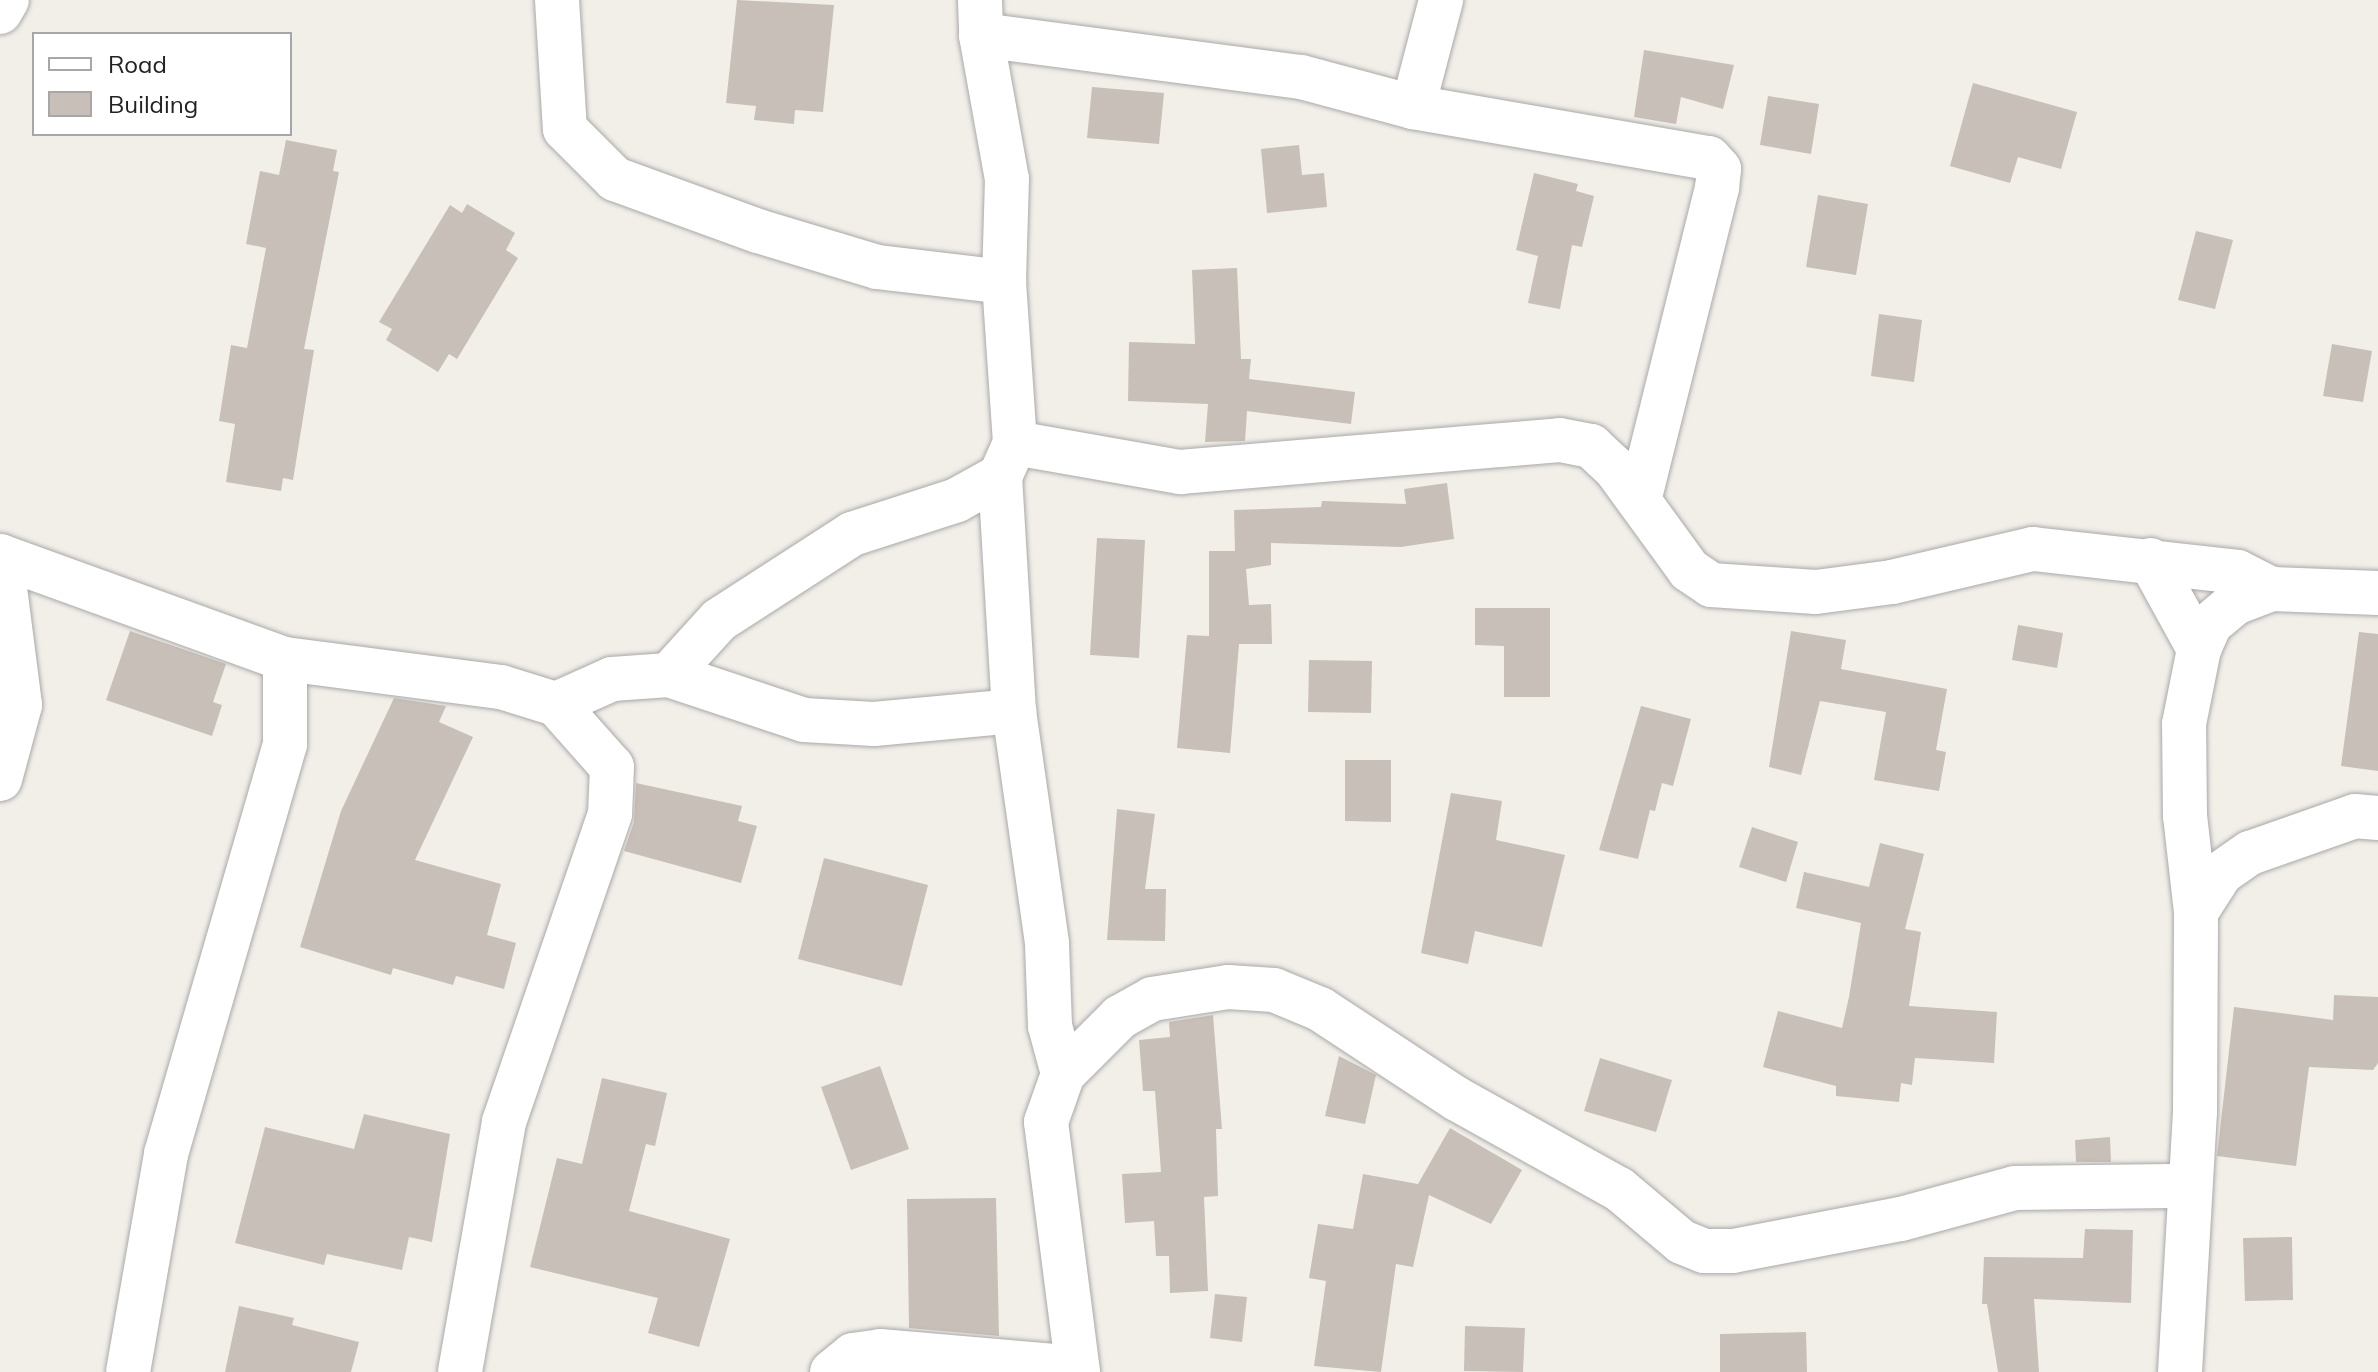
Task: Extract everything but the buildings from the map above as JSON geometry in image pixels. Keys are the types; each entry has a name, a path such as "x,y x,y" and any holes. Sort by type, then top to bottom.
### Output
{"street":[{"path":"0,12 7,0"},
{"path":"557,0 565,129 615,179 758,231 877,267 1004,282"},
{"path":"1413,107 1441,0"},
{"path":"1063,1074 1050,1026 1047,944 1014,711 1004,282 1007,179 980,18 1301,77 1413,107 1709,158 1719,169 1639,500"},
{"path":"669,675 719,620 852,534 957,500 1008,460 1180,472 1560,440 1591,446 1639,500 1689,570 1711,585 1742,591 1816,592 1892,582 2033,549 2238,572 2272,589"},
{"path":"0,779 20,705 0,556 285,659 501,687 556,704 612,767 610,814 504,1122 460,1372"},
{"path":"2150,560 2199,649"},
{"path":"2180,1372 2190,1186 2196,912 2185,816 2184,724 2199,649 2210,624 2235,603 2272,589 2378,593"},
{"path":"128,1372 166,1154 285,744 285,659"},
{"path":"556,704 612,679 669,675 804,720 874,724 1014,711"},
{"path":"2196,912 2221,873 2250,853 2355,816 2378,818"},
{"path":"832,1372 853,1355 880,1351 1078,1370 1046,1122 1063,1074 1120,1017 1152,999 1228,987 1274,990 1320,1009 1457,1099 1619,1189 1682,1242 1704,1251 1733,1251 1901,1219 2015,1188 2190,1186"}]}
